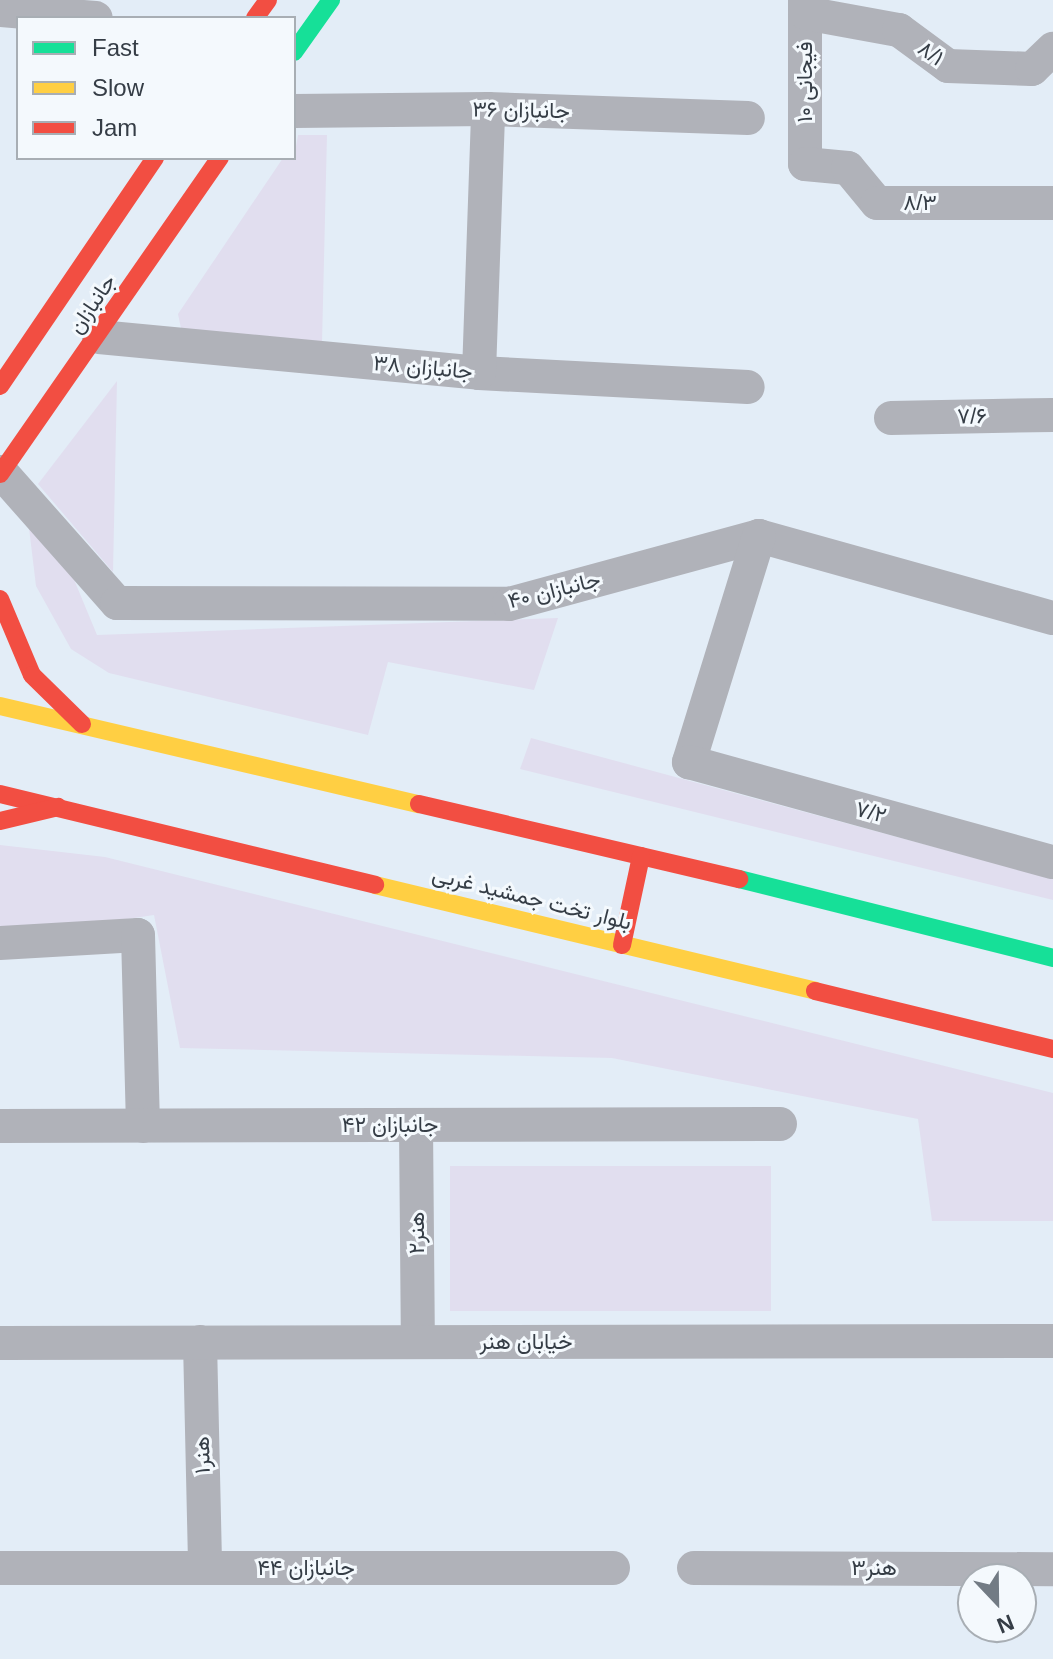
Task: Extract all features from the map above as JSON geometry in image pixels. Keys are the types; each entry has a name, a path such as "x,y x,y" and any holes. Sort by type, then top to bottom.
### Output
{"main road":[{"path":"296,49 331,0"},
{"name":"جانبازان","path":"0,473 99,337 219,160"},
{"path":"153,161 197,192"},
{"name":"جانبازان","path":"0,386 153,161"},
{"path":"0,599 32,675 82,724"},
{"path":"0,706 641,856 1053,958"},
{"name":"بلوار تخت جمشید غربی","path":"0,794 1053,1049"},
{"path":"0,821 58,807"},
{"path":"622,945 641,856"}],"street":[{"name":"۸/۱","path":"805,7 899,30 948,66 1032,69 1053,49"},
{"name":"فیجانی ۱۰","path":"805,7 805,164"},
{"path":"0,10 72,16"},
{"path":"479,373 488,109"},
{"name":"۳۶ جانبازان","path":"296,111 488,109 748,118"},
{"name":"۸/۳","path":"805,164 848,168 877,203 1053,203"},
{"name":"۳۸ جانبازان","path":"99,337 479,373 748,387"},
{"name":"۷/۶","path":"891,418 1053,415"},
{"name":"۴۰ جانبازان","path":"0,473 117,603 509,604 759,536"},
{"path":"759,536 1053,618"},
{"name":"۷/۲","path":"759,536 689,762 1053,862"},
{"path":"0,943 138,935 143,1126"},
{"name":"۴۲ جانبازان","path":"0,1126 780,1124"},
{"name":"هنر۲","path":"416,1125 418,1342"},
{"name":"خیابان هنر","path":"0,1343 1053,1341"},
{"name":"هنر۱","path":"200,1342 205,1568"},
{"name":"۴۴ جانبازان","path":"0,1568 613,1568"},
{"name":"هنر۳","path":"694,1568 1053,1569"}],"shaded area":[{"path":"298,135 327,135 322,343 182,333 178,314 282,160 296,160"},
{"path":"117,381 113,572 38,484"},
{"path":"29,528 68,565 97,635 558,618 534,690 388,662 368,735 109,673 71,649 36,586"},
{"path":"531,738 1053,879 1053,900 520,769"},
{"path":"0,845 105,857 1053,1093 1053,1221 932,1221 918,1119 612,1058 180,1048 154,915 0,938"},
{"path":"450,1166 771,1166 771,1311 450,1311"}],"traffic: fast":[{"path":"296,49 331,0"},
{"path":"739,879 1053,958"}],"traffic: slow":[{"path":"0,706 419,804"},
{"path":"375,885 815,991"}],"traffic: jam":[{"path":"256,16 268,0"},
{"path":"0,386 154,160"},
{"path":"0,474 219,160"},
{"path":"0,599 32,675 82,724"},
{"path":"0,794 375,885"},
{"path":"419,804 739,879"},
{"path":"0,821 58,807"},
{"path":"622,945 641,856"},
{"path":"815,991 1053,1049"}]}
